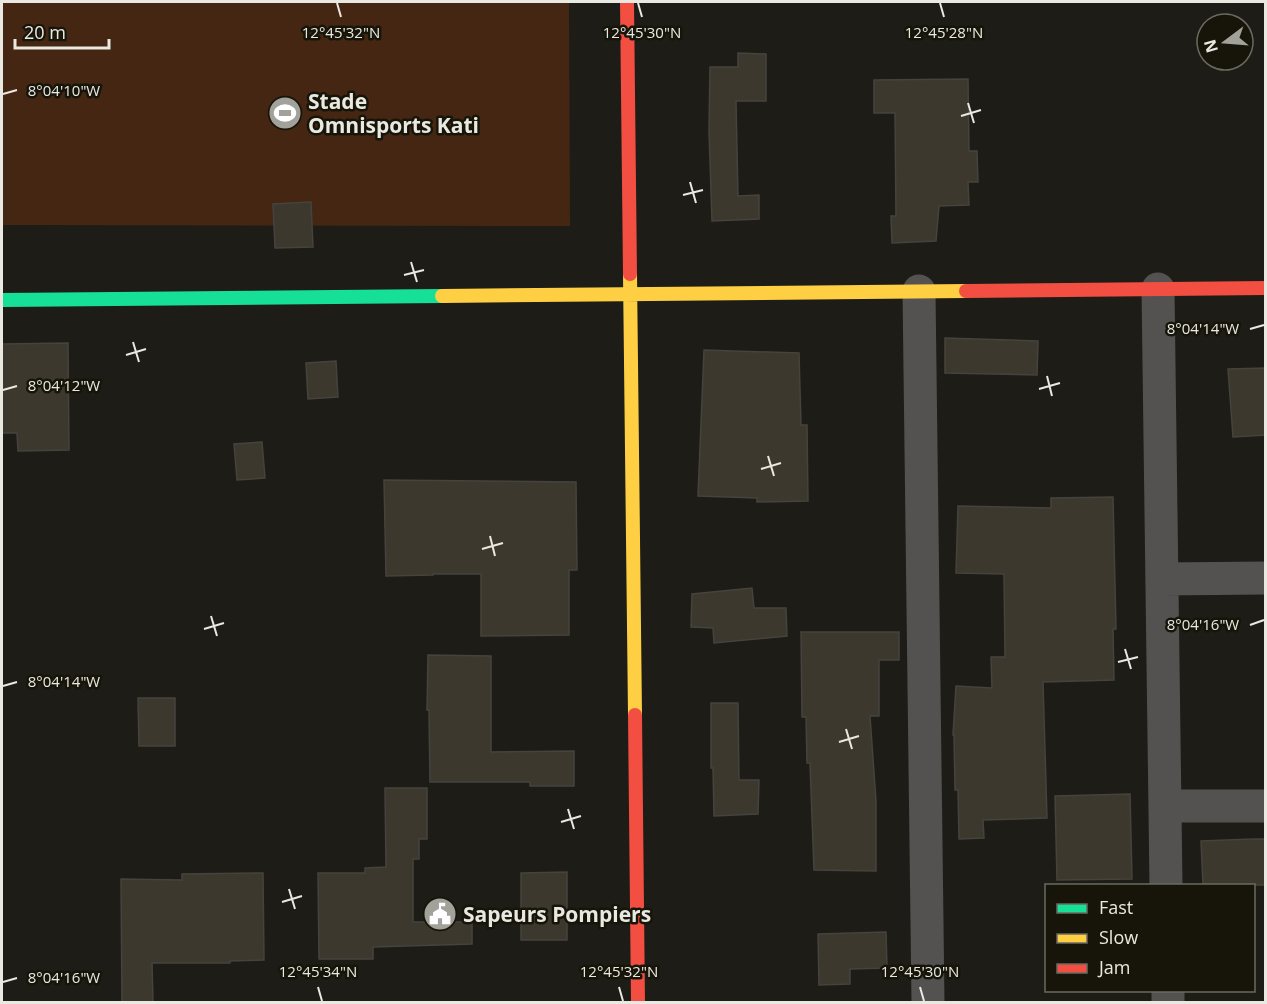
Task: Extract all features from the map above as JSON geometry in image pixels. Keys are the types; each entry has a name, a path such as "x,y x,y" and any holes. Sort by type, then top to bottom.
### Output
{"street":[{"path":"627,2 638,1002"},
{"path":"2,300 1266,288"},
{"path":"1158,289 1166,884"},
{"path":"919,291 928,1002"},
{"path":"1162,579 1266,578"},
{"path":"1165,806 1266,806"}],"shaded area":[{"name":"Stade Omnisports Kati","path":"2,2 569,2 570,226 2,225"}],"building":[{"path":"738,53 766,54 766,101 736,101 738,196 759,195 759,219 712,221 709,131 710,67 738,67"},
{"path":"968,79 969,151 977,151 978,182 968,182 969,205 939,206 936,241 892,243 891,216 896,216 895,113 874,113 874,80"},
{"path":"311,202 313,247 275,248 273,204"},
{"path":"945,338 1038,341 1037,375 945,373"},
{"path":"68,343 69,450 18,451 17,433 2,433 2,344"},
{"path":"704,350 799,353 801,425 807,425 808,501 757,502 757,498 698,496"},
{"path":"336,361 338,397 308,399 306,363"},
{"path":"1266,368 1266,435 1233,437 1228,369"},
{"path":"262,442 265,478 237,480 234,444"},
{"path":"384,480 576,482 577,570 569,570 569,635 481,636 481,574 386,576"},
{"path":"1113,497 1116,629 1113,629 1114,680 1043,682 1047,818 983,820 984,838 959,839 958,790 955,790 953,735 956,686 992,688 991,657 1005,657 1004,574 956,573 958,506 1051,508 1051,498"},
{"path":"752,588 754,608 786,608 787,636 714,643 713,628 691,627 692,594"},
{"path":"801,632 899,632 899,660 879,660 879,716 870,716 876,801 876,871 814,870 810,763 807,763 806,717 802,717"},
{"path":"428,655 491,656 491,752 574,751 574,786 530,786 530,782 430,782 429,710 427,710"},
{"path":"138,698 175,698 175,746 139,746"},
{"path":"711,703 738,703 739,780 759,780 758,814 714,816"},
{"path":"385,788 427,788 427,839 419,839 419,859 413,859 413,922 472,922 472,944 373,947 373,959 319,959 318,873 365,873 365,868 386,867"},
{"path":"1130,794 1132,879 1057,880 1055,796"},
{"path":"1266,839 1266,885 1203,884 1201,841"},
{"path":"567,872 567,940 521,940 521,873"},
{"path":"263,873 264,960 230,961 230,963 152,963 153,1002 122,1002 121,879 182,880 182,874"},
{"path":"886,932 887,968 850,969 850,984 819,985 818,934"}],"traffic: fast":[{"path":"2,300 442,296"}],"traffic: slow":[{"path":"630,274 635,715"},
{"path":"442,296 966,291"}],"traffic: jam":[{"path":"627,2 630,274"},
{"path":"966,291 1266,288"},
{"path":"635,715 638,1002"}],"place":[{"name":"Stade Omnisports Kati","path":"285,113"},
{"name":"Sapeurs Pompiers","path":"440,914"}]}
